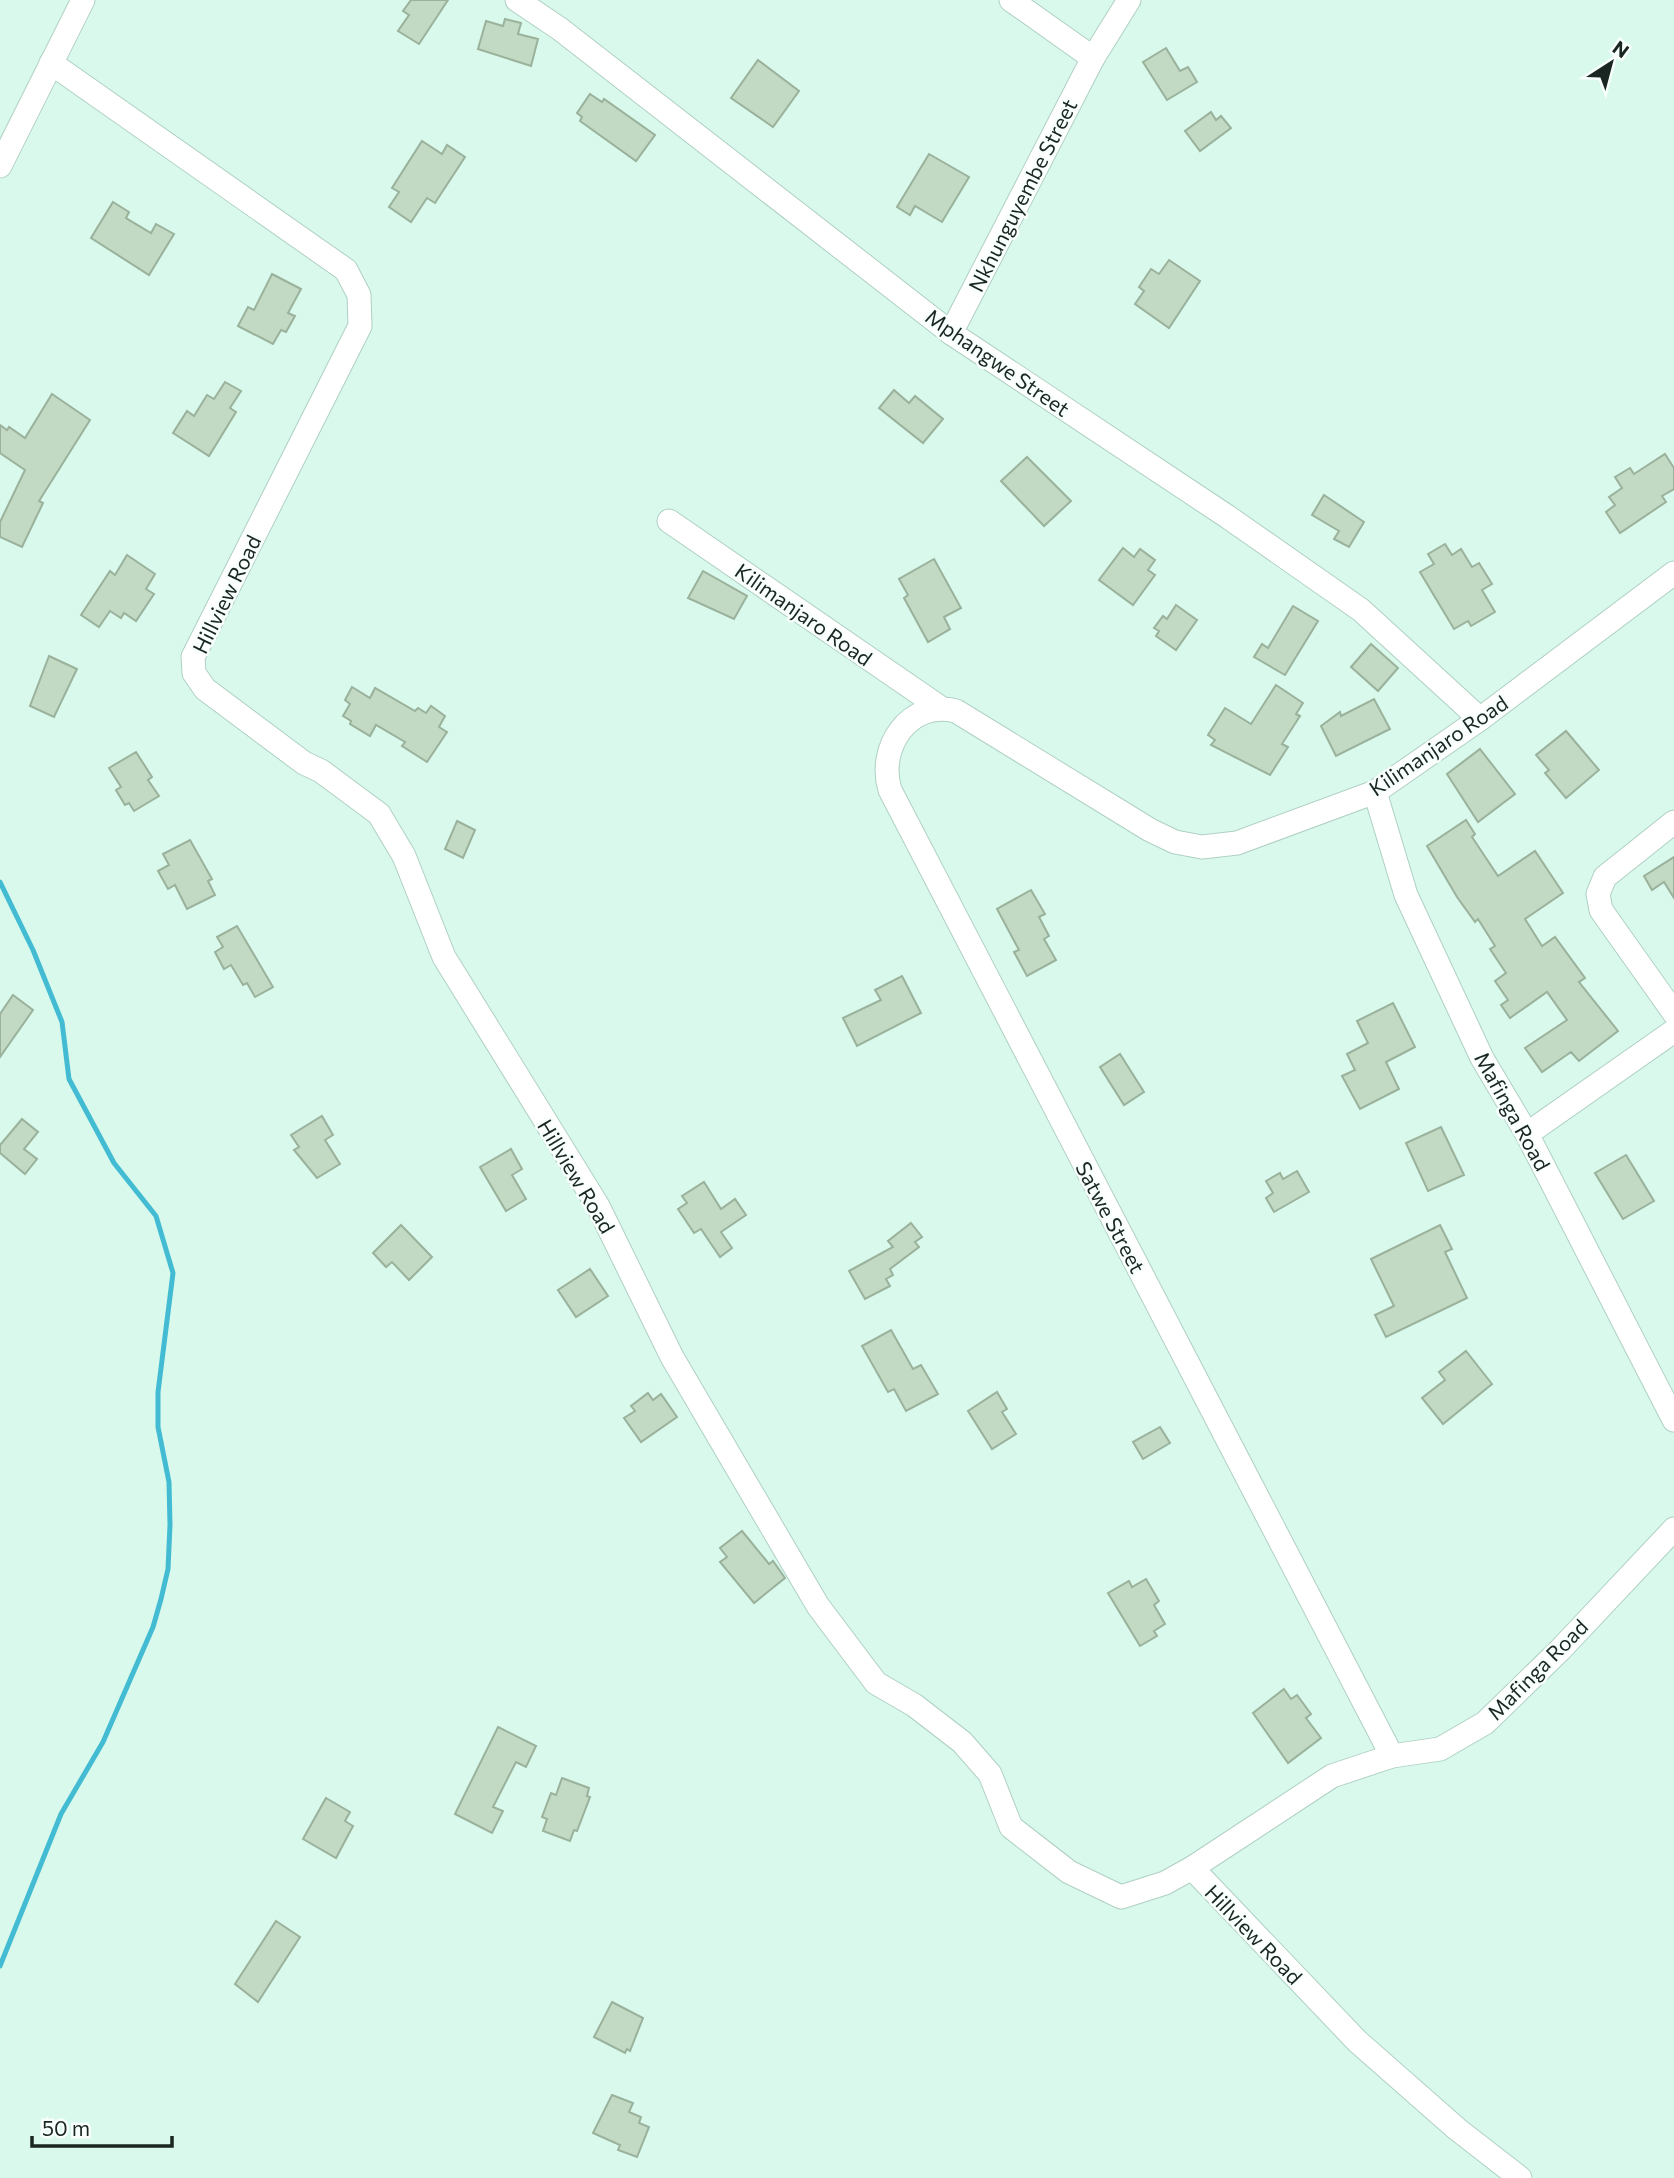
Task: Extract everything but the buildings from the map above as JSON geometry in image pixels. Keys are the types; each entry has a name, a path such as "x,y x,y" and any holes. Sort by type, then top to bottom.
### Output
{"street":[{"path":"0,166 83,0"},
{"name":"Mphangwe Street","path":"517,0 560,29 951,332 1228,517 1361,610 1480,719"},
{"path":"1010,0 1093,58"},
{"name":"Nkhunguyembe Street","path":"951,332 1093,58 1129,0"},
{"name":"Hillview Road","path":"51,63 346,270 359,295 360,326 193,657 194,673 205,689 304,763 321,771 379,814 404,856 444,957 598,1206 672,1357 706,1411 788,1559 818,1606 876,1682 914,1705 962,1742 990,1774 1011,1827 1069,1872 1121,1897 1166,1884 1192,1868 1357,2041 1457,2129 1520,2178"},
{"name":"Kilimanjaro Road","path":"669,521 947,709 1150,830 1175,842 1202,847 1237,843 1375,792 1480,719 1674,573"},
{"name":"Satwe Street","path":"947,709 921,711 903,728 886,756 885,773 890,790 1392,1756"},
{"name":"Mafinga Road","path":"1375,792 1406,895 1482,1058 1527,1134 1674,1420"},
{"path":"1674,822 1605,877 1598,894 1601,910 1674,1013"},
{"path":"1527,1134 1674,1031"},
{"name":"Mafinga Road","path":"1192,1868 1332,1776 1392,1756 1440,1749 1485,1723 1560,1650 1674,1529"}],"waterway":[{"path":"0,882 33,950 62,1022 69,1079 114,1163 156,1216 173,1273 158,1392 158,1427 169,1482 170,1525 168,1569 161,1599 153,1627 103,1742 61,1814 0,1966"}]}
